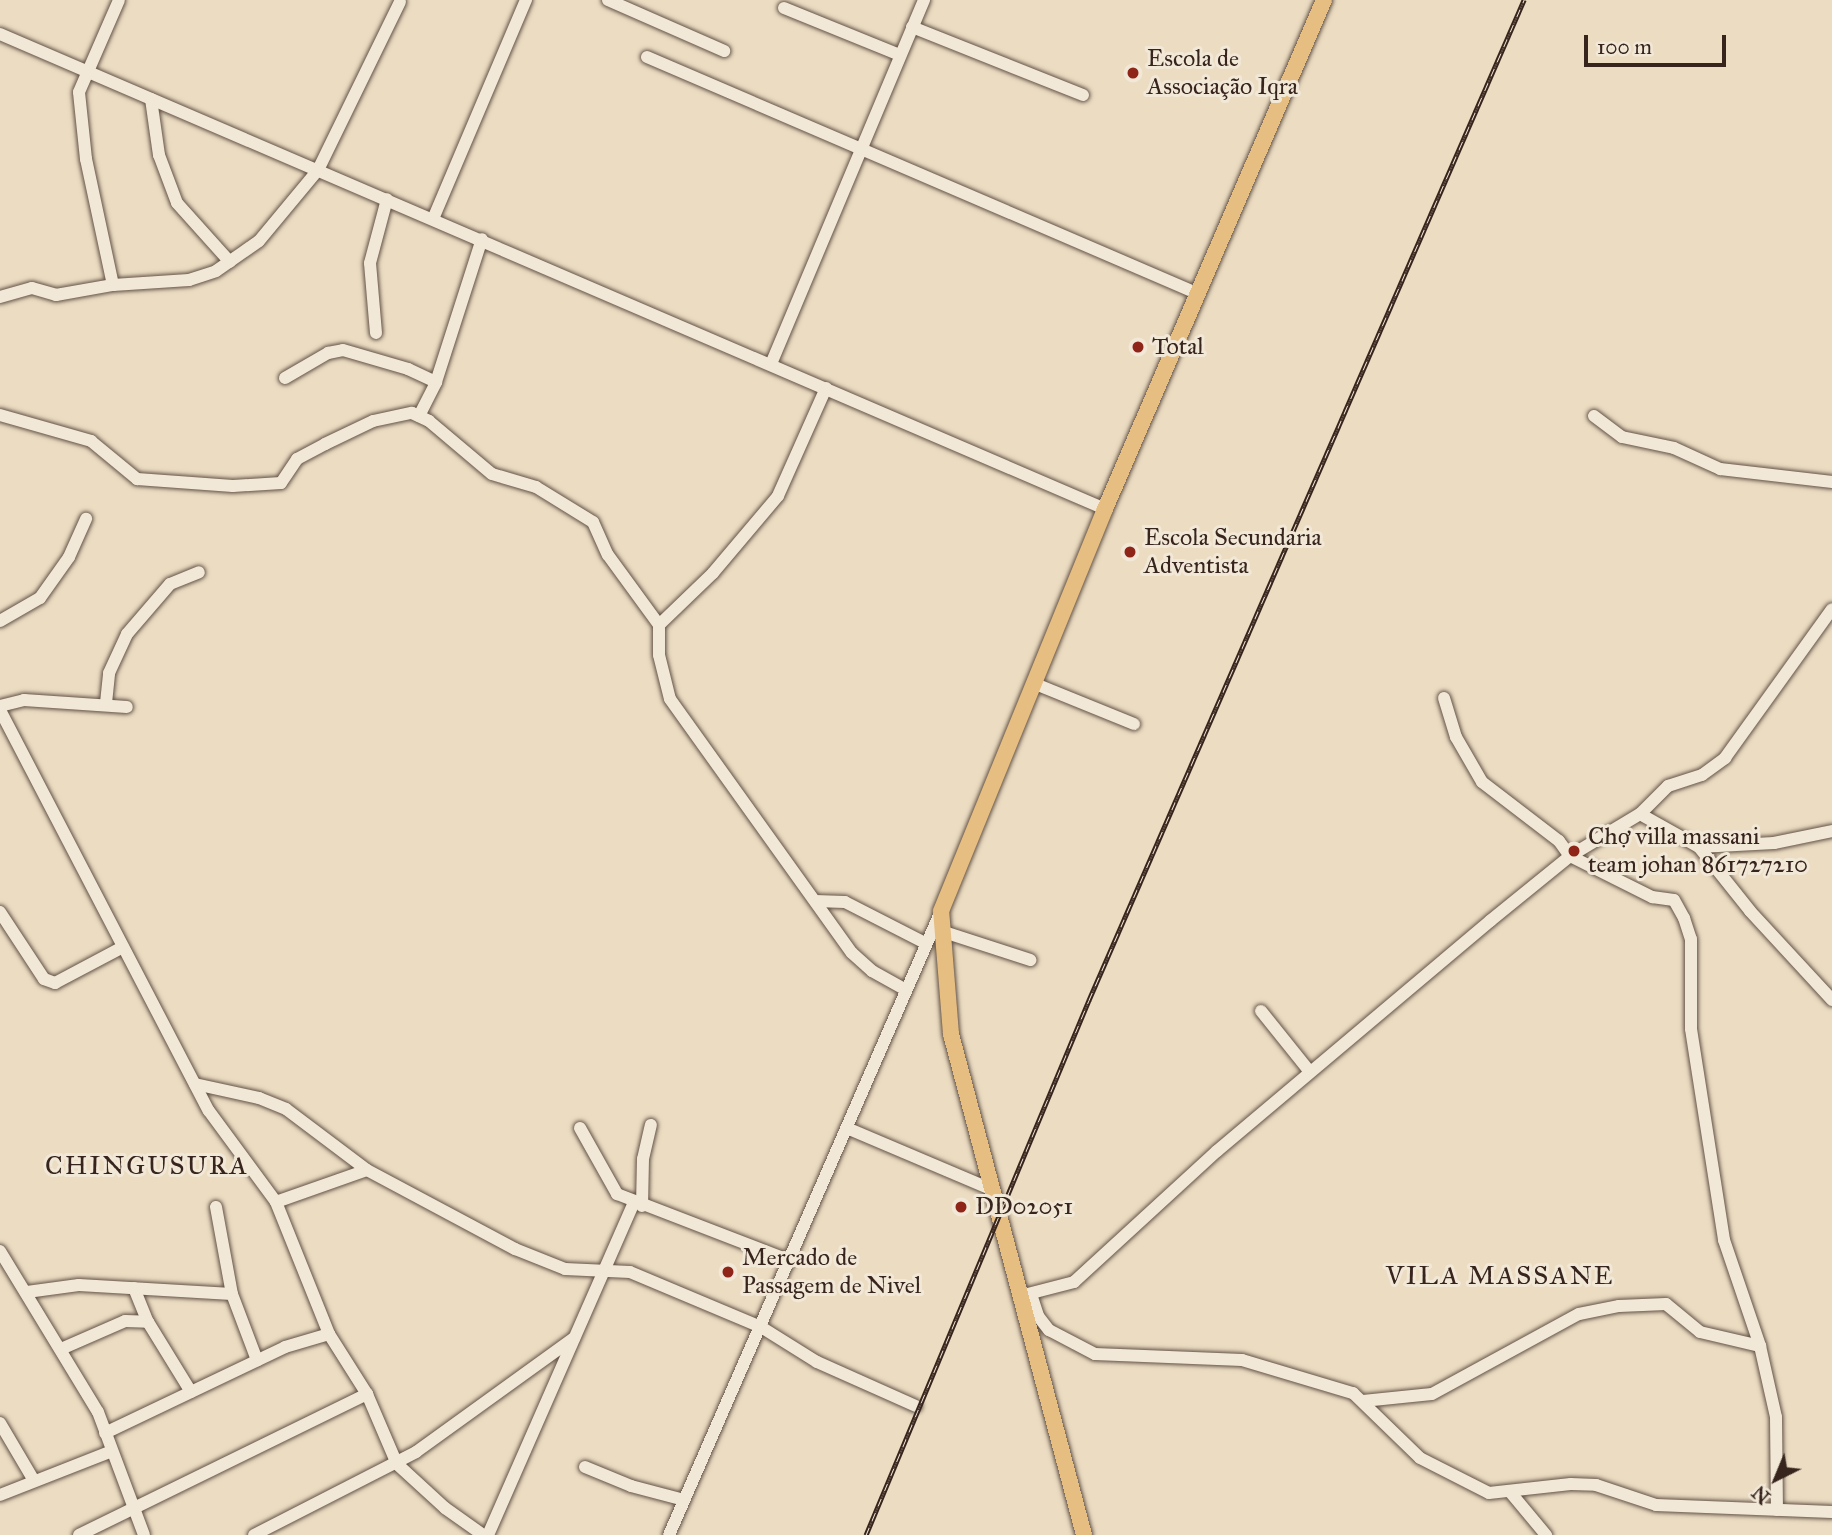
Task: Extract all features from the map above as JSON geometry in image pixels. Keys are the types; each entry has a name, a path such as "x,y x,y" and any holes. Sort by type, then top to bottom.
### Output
{"main road":[{"path":"1084,1535 1026,1295 993,1189 951,1034 941,911 1105,509 1324,0"}],"street":[{"path":"113,285 86,159 79,92 119,0"},
{"path":"433,219 526,0"},
{"path":"608,0 724,51"},
{"path":"771,364 924,0"},
{"path":"0,297 32,288 56,295 113,285 190,280 230,262 285,214 318,170 400,2"},
{"path":"784,8 900,55"},
{"path":"912,27 1083,95"},
{"path":"0,34 1105,509"},
{"path":"647,57 1199,294"},
{"path":"150,99 159,155 177,203 230,262"},
{"path":"376,333 370,263 387,199"},
{"path":"419,416 436,383 482,239"},
{"path":"285,378 328,353 343,350 408,369 436,383"},
{"path":"659,625 713,573 778,496 826,388"},
{"path":"0,415 91,441 137,479 233,486 281,483 298,459 354,429 394,414 419,416 480,467 536,487 593,522 608,555 659,625 659,656 670,699 852,953 872,971 905,989"},
{"path":"1594,416 1622,437 1674,448 1720,469 1832,482"},
{"path":"0,621 40,598 69,557 86,519"},
{"path":"106,703 109,673 127,634 170,584 199,572"},
{"path":"1832,609 1725,758 1702,775 1668,786 1640,814 1570,856 1310,1072 1074,1282 1026,1295 1049,1330 1083,1350 1242,1360 1334,1385 1363,1401 1431,1466 1489,1493 1511,1493 1542,1484 1596,1485 1656,1505 1832,1512"},
{"path":"1033,683 1134,724"},
{"path":"1444,698 1461,750 1482,782 1559,841 1570,856 1652,897 1674,900 1684,918 1691,939 1691,1030 1724,1240 1760,1346 1776,1417 1777,1510"},
{"path":"127,707 106,703 24,700 0,708 121,948 217,1124 276,1202 329,1334 368,1394 397,1464 445,1508 482,1535"},
{"path":"1640,814 1699,847 1742,902 1832,1000"},
{"path":"1699,847 1774,843 1832,831"},
{"path":"815,901 845,902 925,943"},
{"path":"669,1535 791,1261 905,989 941,911"},
{"path":"0,912 44,979 55,983 121,948"},
{"path":"941,931 1030,960"},
{"path":"1261,1011 1310,1072"},
{"path":"195,1084 259,1098 286,1109 367,1170 435,1210 548,1263 581,1270 604,1268 630,1272 761,1327 817,1362 916,1406"},
{"path":"488,1535 604,1268 638,1204 643,1159 651,1125"},
{"path":"580,1128 611,1189 638,1204 791,1261"},
{"path":"847,1128 993,1189"},
{"path":"276,1202 367,1170"},
{"path":"216,1207 232,1294 257,1360"},
{"path":"0,1251 94,1405 131,1509 144,1535"},
{"path":"27,1292 79,1285 232,1294"},
{"path":"134,1289 149,1322 191,1392"},
{"path":"1363,1401 1432,1394 1579,1314 1619,1306 1666,1304 1700,1332 1760,1346"},
{"path":"61,1349 125,1321 149,1322"},
{"path":"105,1433 257,1360 329,1334"},
{"path":"254,1535 397,1464 466,1420 574,1338"},
{"path":"79,1535 368,1394"},
{"path":"0,1423 33,1479"},
{"path":"0,1495 33,1479 110,1452"},
{"path":"585,1467 631,1486 684,1500"},
{"path":"1511,1493 1546,1535"}],"railway":[{"path":"866,1535 1089,1000 1524,0"}],"place":[{"name":"Escola de Associação Iqra","path":"1133,73"},
{"name":"Total","path":"1138,347"},
{"name":"Escola Secundaria Adventista","path":"1130,552"},
{"name":"Chợ villa massani team johan 861727210","path":"1574,851"},
{"name":"DD02051","path":"961,1207"},
{"name":"Mercado de Passagem de Nivel","path":"728,1272"}],"district":[{"name":"CHINGUSURA","path":"147,1166"},
{"name":"VILA MASSANE","path":"1500,1276"}]}
